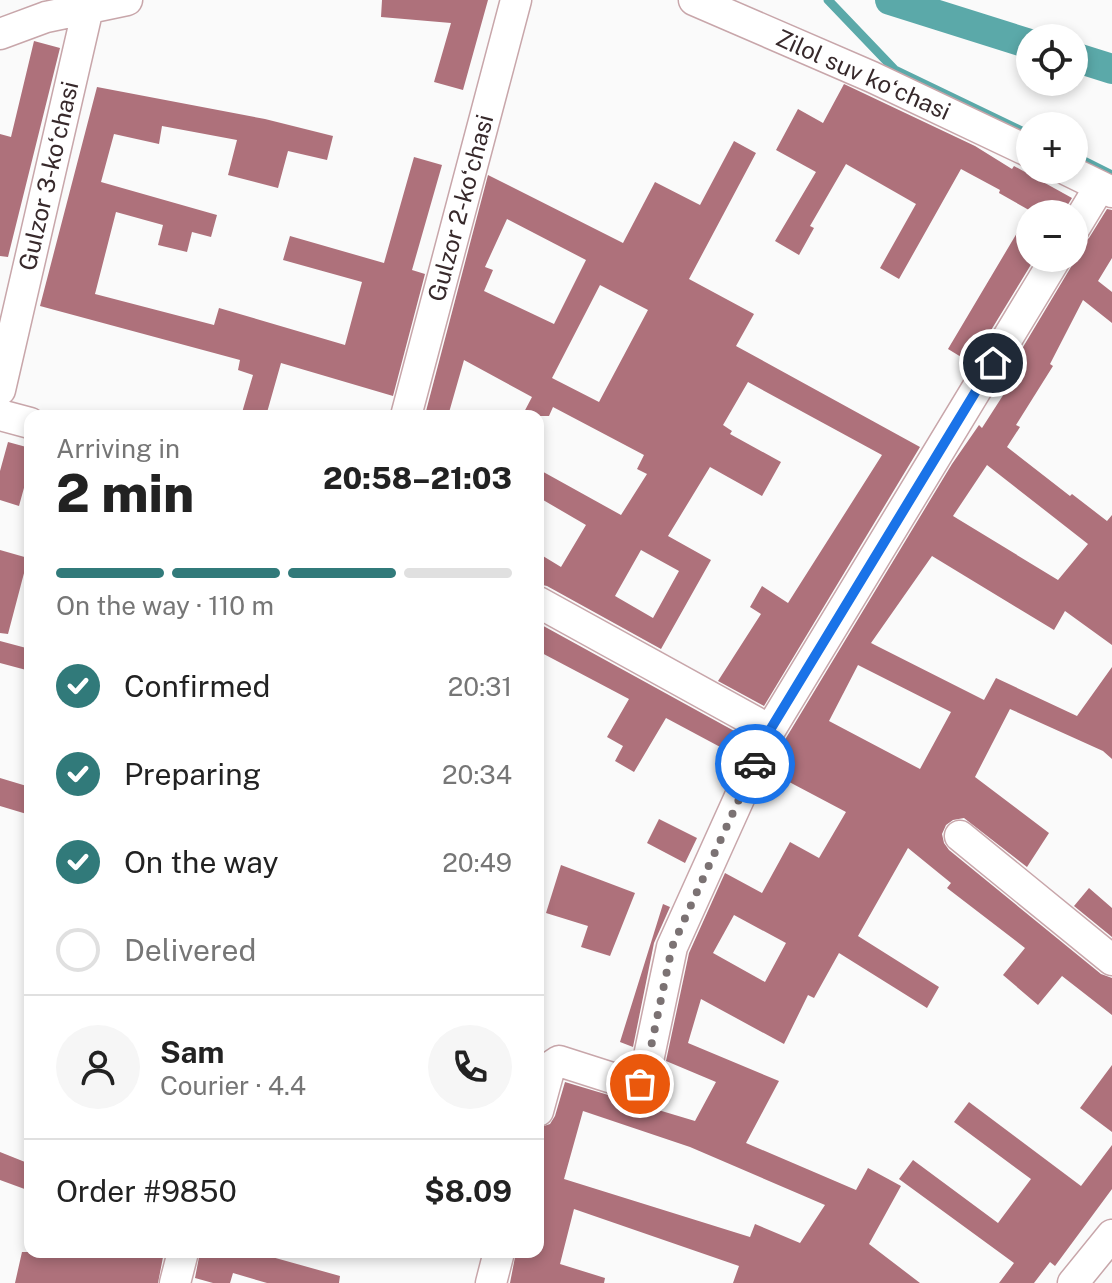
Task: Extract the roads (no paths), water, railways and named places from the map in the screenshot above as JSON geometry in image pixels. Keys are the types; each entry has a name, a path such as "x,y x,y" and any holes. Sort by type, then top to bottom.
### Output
{"street":[{"path":"0,34 46,17 127,0"},
{"name":"Gulzor 2-koʻchasi","path":"408,410 516,0"},
{"name":"Zilol suv koʻchasi","path":"694,0 872,77 1016,145"},
{"name":"Gulzor 3-koʻchasi","path":"0,390 88,8"},
{"path":"1088,180 1106,189 1088,212"},
{"path":"544,1089 550,1067 559,1061 634,1085 644,1080 672,947 770,730 1048,272"},
{"path":"0,415 24,421"},
{"path":"544,605 770,730"},
{"path":"960,836 1112,960"},
{"path":"1073,1283 1112,1235"},
{"path":"175,1283 181,1258"},
{"path":"491,1283 497,1258"}],"waterway":[{"path":"828,0 895,70 1016,128"},
{"path":"890,0 1016,40"},
{"path":"1088,61 1112,69"},
{"path":"1088,163 1112,175"}]}
